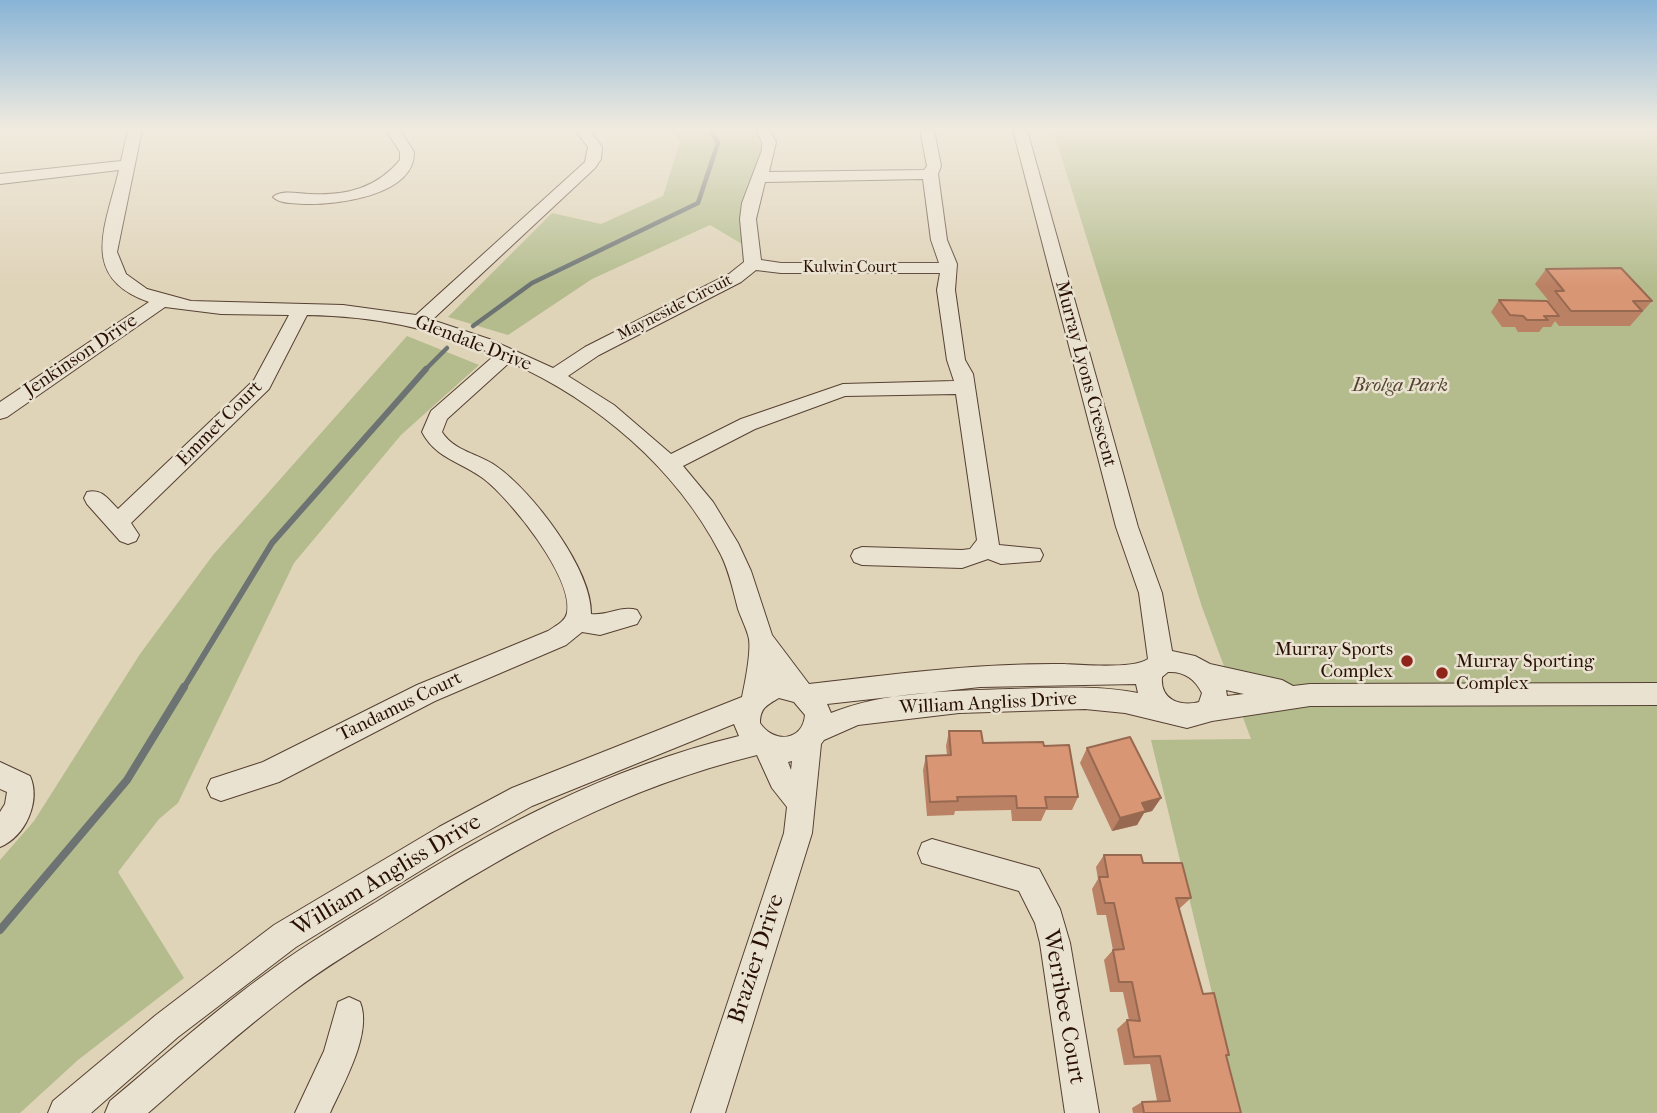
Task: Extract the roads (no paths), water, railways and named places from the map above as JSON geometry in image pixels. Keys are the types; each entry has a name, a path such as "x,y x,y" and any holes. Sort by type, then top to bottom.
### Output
{"street":[{"name":"Glendale Drive","path":"123,182 109,252 113,266 123,282 162,301 213,309 301,309 376,314 419,322 508,354 554,377 624,422 690,485 732,551 761,639 803,692"},
{"path":"281,197 338,198 360,195 386,182"},
{"path":"419,322 572,182"},
{"name":"Mayneside Circuit","path":"554,377 584,356 735,278 753,264 748,219 750,203 759,182"},
{"path":"862,556 962,559 985,550 989,542 963,374 956,360 946,290 950,282 944,248 939,240 931,182"},
{"name":"Murray Lyons Crescent","path":"1034,182 1126,527 1146,571 1157,616 1155,668"},
{"name":"Kulwin Court","path":"753,264 781,268 948,268"},
{"name":"Jenkinson Drive","path":"0,412 162,301"},
{"name":"Emmet Court","path":"95,498 123,529 262,384 301,309"},
{"path":"508,354 438,416 432,432 440,444 491,472 540,521 560,554 579,600 580,612 577,621 600,625 629,617"},
{"path":"670,464 748,424 843,390 965,387"},
{"path":"985,550 1001,555 1032,555"},
{"name":"Murray Lyons Crescent","path":"1157,616 1199,670"},
{"name":"Tandamus Court","path":"221,788 269,773 426,693 556,638 571,630 577,621"},
{"name":"Glendale Drive","path":"752,702 761,639"},
{"path":"1310,695 1256,687 1199,670 1182,662 1155,668 1149,691 1164,710 1176,716 1189,717 1200,716 1209,710 1310,695 1657,694"},
{"name":"William Angliss Drive","path":"803,692 1005,675 1105,677 1155,668"},
{"path":"1199,670 1215,693 1209,710"},
{"path":"763,746 790,750 811,736 818,712 803,692 776,687 752,702 747,726 802,804"},
{"name":"William Angliss Drive","path":"811,736 857,715 959,702 1085,698 1164,710"},
{"name":"William Angliss Drive","path":"65,1113 167,1026 285,936 449,837 522,797 752,702"},
{"name":"Brazier Drive","path":"708,1113 798,832 811,736"},
{"name":"William Angliss Drive","path":"122,1113 281,981 465,862 537,823 687,760 763,746"},
{"path":"0,775 20,785 22,796 19,807 0,833"},
{"name":"Werribee Court","path":"932,853 1029,879 1049,920 1055,943 1082,1113"},
{"path":"312,1113 340,1054 349,1013"}],"waterway":[{"path":"473,326 532,283 698,203 705,182"},
{"path":"426,369 447,348"},
{"path":"183,689 272,543 426,369"},
{"path":"0,930 127,780 184,687"}],"place":[{"name":"Murray Sports Complex","path":"1407,661"},
{"name":"Murray Sporting Complex","path":"1442,673"}],"park label":[{"name":"Brolga Park","path":"1400,386"}]}
